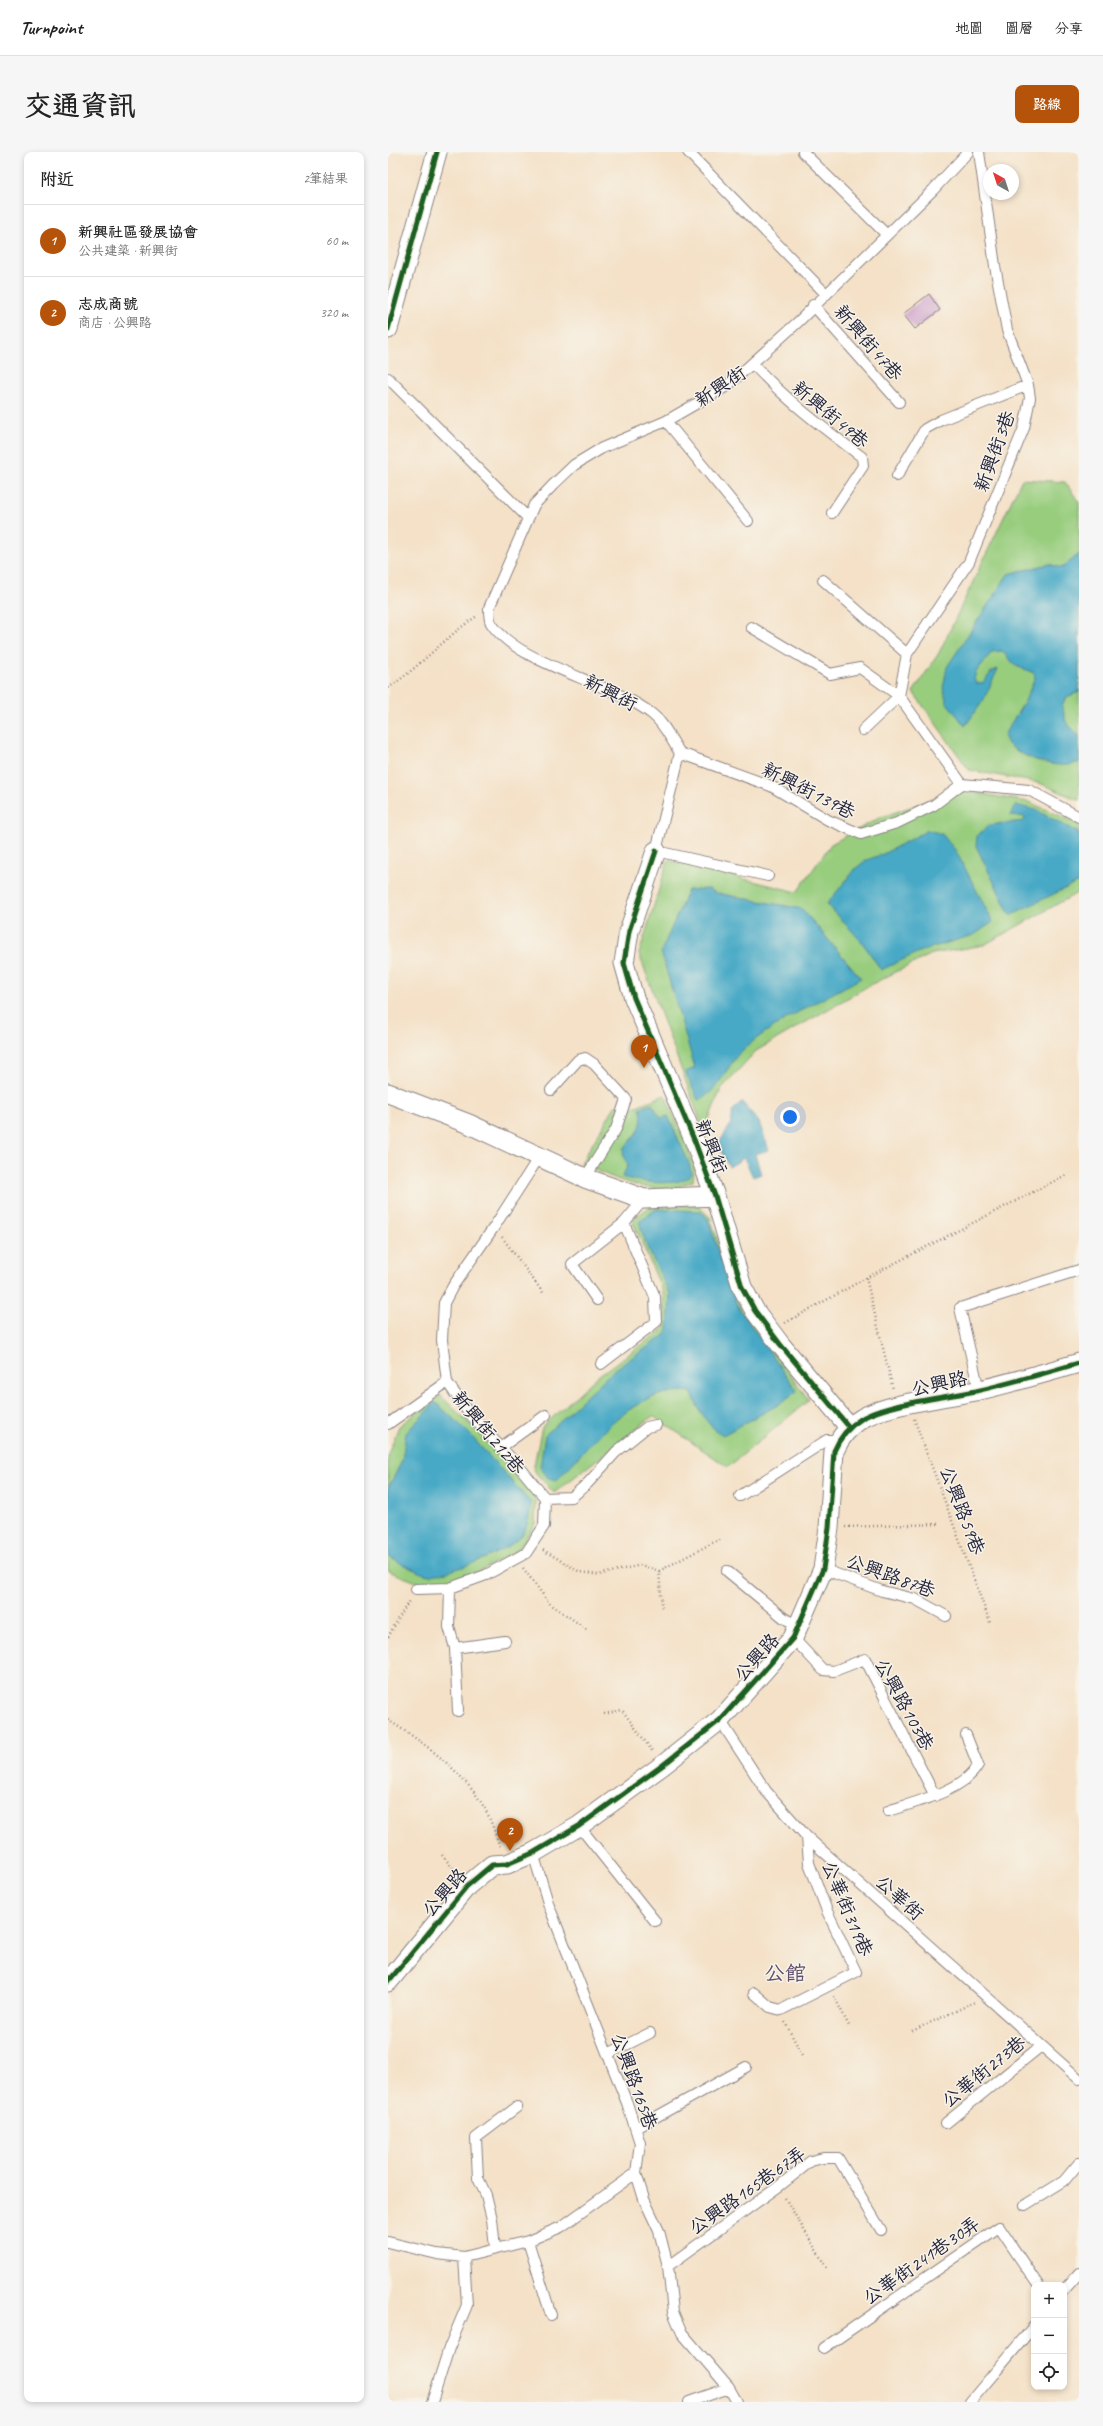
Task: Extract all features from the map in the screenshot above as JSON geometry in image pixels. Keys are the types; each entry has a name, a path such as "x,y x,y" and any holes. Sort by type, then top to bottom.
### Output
{"street":[{"path":"388,329 437,152"},
{"name":"新興街","path":"656,851 629,931 624,963 634,998 695,1142 715,1196 742,1287 755,1311 844,1434"},
{"path":"388,1093 469,1124 585,1178 644,1199 715,1196"},
{"name":"公興路","path":"388,1982 467,1886 492,1865 507,1864 533,1853 579,1826 662,1765 720,1720 796,1632 823,1569 829,1528 831,1472 834,1451 844,1434 862,1418 903,1406 978,1390 1079,1363"}],"lane":[{"path":"688,152 825,293"},
{"path":"803,152 887,235"},
{"name":"新興街","path":"656,851 680,753 666,728 653,714 620,694 532,656 509,641 490,622 489,608 528,518 534,505 574,464 602,448 666,421 727,386 753,364 825,293 887,235 968,152"},
{"name":"新興街3巷","path":"899,696 908,654 969,562 1024,428 1030,398 1028,385 1007,330 995,266 979,152"},
{"name":"新興街47巷","path":"813,305 899,402"},
{"name":"新興街49巷","path":"753,364 779,392 804,414 862,457 864,466 832,513"},
{"path":"388,378 528,518"},
{"path":"897,476 925,429 941,420 1028,385"},
{"path":"666,421 748,521"},
{"path":"824,580 908,654"},
{"path":"751,627 830,674 860,668 899,696 962,784 1029,790 1079,817"},
{"path":"863,730 899,696"},
{"name":"新興街139巷","path":"680,753 770,786 828,820 861,834 897,823 934,805 962,784"},
{"path":"656,851 768,876"},
{"path":"551,1090 578,1060 585,1058 594,1064 626,1100 616,1129 585,1178"},
{"name":"新興街212巷","path":"539,1157 494,1228 453,1286 444,1303 442,1340 447,1382 468,1412 545,1498"},
{"path":"597,1300 572,1264 624,1222 644,1199"},
{"path":"601,1364 656,1322 655,1297 624,1222"},
{"path":"978,1390 960,1308 1079,1270"},
{"path":"388,1424 447,1382"},
{"path":"500,1448 546,1415"},
{"path":"416,1589 450,1588 486,1575 526,1553 544,1526 545,1498 572,1496 588,1483 616,1452 647,1428 656,1425"},
{"path":"740,1496 827,1440 844,1434"},
{"name":"公興路87巷","path":"823,1569 882,1591 915,1599 946,1616"},
{"path":"727,1571 784,1618 796,1632"},
{"path":"450,1588 449,1627 455,1648 458,1711"},
{"name":"公興路103巷","path":"796,1632 823,1670 834,1671 865,1660 935,1796"},
{"path":"455,1648 505,1641"},
{"name":"公華街","path":"720,1720 766,1791 807,1837 1079,2079"},
{"path":"888,1811 935,1796 974,1773 978,1765 966,1735"},
{"path":"579,1826 655,1921"},
{"name":"公華街319巷","path":"782,2010 856,1972 827,1911 809,1863 807,1837"},
{"name":"公興路165巷","path":"533,1853 549,1906 636,2128 640,2143 636,2173 644,2199 659,2231 668,2266 673,2312 682,2333 729,2388 738,2402"},
{"path":"754,1993 770,2007 782,2010"},
{"path":"608,2054 650,2033"},
{"name":"公華街273巷","path":"946,2123 1041,2046"},
{"path":"636,2128 746,2067"},
{"path":"496,2248 490,2213 478,2178 476,2138 517,2107"},
{"name":"公興路165巷67弄","path":"668,2266 778,2187 811,2161 823,2158 838,2158 881,2230"},
{"path":"1025,2205 1064,2181 1079,2163"},
{"path":"388,2242 438,2254 464,2257 528,2240 561,2227 636,2173"},
{"name":"公華街241巷30弄","path":"824,2348 999,2227 1036,2282"},
{"path":"528,2240 552,2315"},
{"path":"432,2402 449,2348 467,2305 464,2257"},
{"path":"1067,2287 1079,2273"},
{"path":"970,2402 1031,2330"},
{"path":"689,2402 729,2388"}],"path":[{"path":"388,688 408,675 462,626 489,608"},
{"path":"771,1332 866,1278 1068,1174"},
{"path":"494,1228 544,1294"},
{"path":"829,1528 940,1524"},
{"path":"532,1543 580,1572 598,1575 640,1564 659,1571 720,1539"},
{"path":"516,1558 550,1604 588,1630"},
{"path":"659,1571 662,1609"},
{"path":"388,1637 416,1589"},
{"path":"604,1714 622,1710 662,1765"},
{"path":"388,1720 415,1736 466,1782 484,1808 507,1864"},
{"path":"442,1855 467,1886"},
{"path":"829,1986 850,2028"},
{"path":"912,2031 987,1997"},
{"path":"782,2010 786,2028 802,2055"},
{"path":"778,2187 828,2270"}],"green space":[{"path":"1022,479 1065,482 1079,502 1079,800 1039,783 969,770 913,692 939,653"},
{"path":"959,790 1029,802 1079,824 1079,892 984,945 932,954 870,985 756,1051 721,1089 704,1131 639,954 668,860 797,892 831,844 879,818"},
{"path":"665,1095 695,1166 693,1181 672,1188 648,1188 613,1178 581,1163 615,1106 628,1109"},
{"path":"697,1205 710,1217 741,1308 809,1400 728,1467 653,1416 554,1493 533,1470 542,1427 599,1375 664,1329 663,1292 632,1220 649,1207"},
{"path":"440,1395 514,1467 536,1495 535,1524 518,1550 478,1572 427,1586 388,1571 388,1454 399,1426"}],"water":[{"path":"1079,554 1079,692 1067,697 1062,705 1066,722 1079,736 1079,762 1062,765 1034,759 1017,751 1007,743 1004,735 1025,701 1035,678 1034,673 1016,666 1002,651 992,652 976,672 974,679 977,684 984,682 992,671 998,669 983,701 965,726 947,703 943,688 947,667 1008,574 1049,564 1062,568"},
{"path":"1015,805 1036,810 1079,833 1079,882 1010,915 976,846 977,836 989,825 1024,821 1025,817 1010,815"},
{"path":"928,830 942,834 956,851 993,922 974,935 923,950 881,970 862,942 827,904 856,868 867,860 883,854"},
{"path":"709,889 716,893 802,909 861,978 800,1011 756,1039 732,1062 712,1091 698,1100 685,1072 695,1068 661,952 688,890"},
{"path":"742,1102 759,1122 769,1150 755,1154 761,1174 753,1177 744,1158 729,1167 721,1151 719,1142 731,1123 732,1111"},
{"path":"652,1104 661,1118 668,1116 689,1163 692,1174 687,1178 679,1181 659,1183 638,1181 622,1177 628,1165 623,1154 624,1147 639,1130 642,1119 640,1108"},
{"path":"656,1209 700,1211 708,1218 728,1283 738,1307 797,1391 776,1406 723,1435 717,1432 708,1422 700,1411 691,1392 671,1392 651,1398 633,1407 616,1420 600,1434 557,1480 548,1478 540,1467 545,1435 614,1370 662,1337 668,1330 670,1294 647,1247 639,1222"},
{"path":"435,1402 466,1430 531,1503 526,1528 522,1535 506,1548 479,1561 452,1571 430,1575 415,1570 388,1557 388,1488 402,1461 406,1433"}],"building":[{"path":"929,294 940,310 915,329 903,314"}],"cycle path":[{"path":"388,329 437,152"},
{"path":"656,851 629,931 624,963 634,998 695,1142 715,1196 742,1287 755,1311 780,1344 849,1427"},
{"path":"388,1982 467,1886 492,1865 507,1864 533,1853 579,1826 663,1765 720,1720 793,1638 823,1569 829,1528 834,1451 839,1441 852,1425 861,1419 885,1409 989,1388 1079,1363"}],"place":[{"name":"新興社區發展協會","path":"644,1068"},
{"name":"志成商號","path":"510,1851"}],"district":[{"name":"公館","path":"785,1973"}]}
